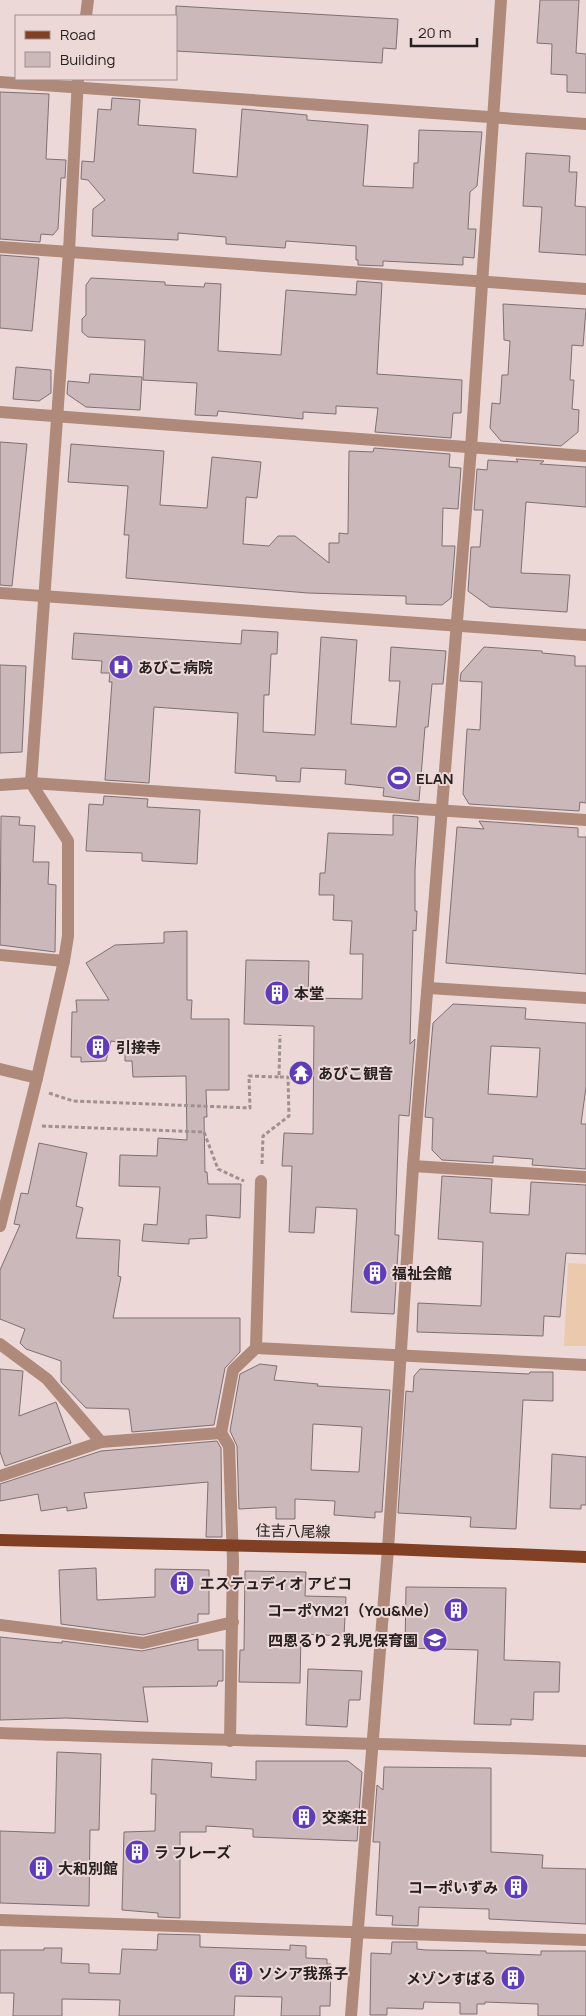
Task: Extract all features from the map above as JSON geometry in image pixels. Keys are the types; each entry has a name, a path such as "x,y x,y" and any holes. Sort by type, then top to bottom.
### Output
{"main road":[{"name":"住吉八尾線","path":"0,1540 388,1549 586,1557"}],"street":[{"path":"86,15 88,0"},
{"path":"351,2016 388,1549 413,1166 444,809 455,627 471,448 501,0"},
{"path":"0,82 78,83 586,124"},
{"path":"0,1226 36,1083 68,936 68,841 31,783 58,418 78,83"},
{"path":"0,247 586,289"},
{"path":"0,412 58,418 586,456"},
{"path":"0,593 586,636"},
{"path":"0,785 31,783 444,809 586,820"},
{"path":"0,955 64,961"},
{"path":"429,988 586,998"},
{"path":"0,1069 36,1083"},
{"path":"413,1166 586,1177"},
{"path":"230,1741 233,1622 232,1546 229,1446 221,1433 233,1370 256,1348 261,1185"},
{"path":"0,1344 47,1379 101,1442"},
{"path":"256,1348 401,1357 586,1365"},
{"path":"0,1476 101,1442 221,1433"},
{"path":"0,1625 143,1642 233,1622"},
{"path":"0,1733 230,1741 372,1742 586,1751"},
{"path":"0,1920 586,1940"}],"path":[{"path":"279,1076 280,1035"},
{"path":"25,1125 204,1132 218,1169 261,1185 263,1136 289,1116 288,1076 249,1076 250,1108 73,1101 36,1083"}],"shaded area":[{"path":"568,1263 586,1264 586,1346 564,1346"}],"building":[{"path":"540,0 579,0 576,53 586,54 586,93 567,92 567,75 551,74 552,44 537,43"},
{"path":"176,6 398,19 396,49 383,48 382,63 178,51 178,15 176,15"},
{"path":"0,92 49,94 46,159 66,160 65,178 61,178 58,229 53,235 41,234 40,242 0,239"},
{"path":"112,98 140,100 138,125 196,129 193,173 237,177 242,109 307,115 307,120 368,125 363,186 413,188 414,163 418,163 419,130 482,132 477,186 470,192 468,229 476,229 474,258 463,257 463,265 383,261 383,266 358,265 356,246 286,241 285,248 226,244 226,237 178,233 178,240 92,236 93,209 105,200 88,180 81,179 82,161 94,162 98,109 111,110"},
{"path":"526,153 570,156 569,172 577,172 575,206 586,207 586,255 539,252 542,207 523,206"},
{"path":"0,255 39,258 32,331 0,328"},
{"path":"91,278 165,282 165,285 204,287 205,283 221,284 218,351 281,355 286,290 356,295 357,281 382,283 377,374 462,380 461,413 453,413 451,438 375,432 378,408 336,406 336,414 303,412 303,419 218,411 217,416 195,415 197,383 143,380 145,340 88,337 82,332 82,319 86,315 86,285"},
{"path":"503,304 586,309 583,346 572,345 570,380 574,380 572,409 579,410 578,432 561,446 501,441 490,428 492,403 500,404 502,375 508,375 510,341 504,340"},
{"path":"16,367 51,370 51,393 39,401 13,399"},
{"path":"90,374 142,377 140,410 86,407 67,394 68,381 89,383"},
{"path":"0,442 27,444 12,586 0,585"},
{"path":"71,444 164,451 160,505 207,508 212,457 261,462 257,498 246,497 243,544 269,546 278,536 295,536 329,563 329,543 339,543 339,533 348,534 349,451 373,452 374,448 450,454 449,467 461,468 458,509 443,508 442,546 455,546 451,598 442,605 406,604 406,596 308,593 126,578 129,535 124,535 128,486 68,482"},
{"path":"516,459 544,461 540,464 586,467 586,507 526,502 521,573 570,575 567,612 490,607 468,591 471,547 480,547 483,510 474,510 477,469 487,470 488,460 518,462"},
{"path":"242,630 278,632 277,654 271,654 269,695 264,695 263,732 315,735 321,637 357,640 351,724 396,727 400,681 389,681 391,647 446,651 443,684 432,684 428,727 425,727 419,801 383,796 384,788 345,784 346,770 301,768 300,782 276,781 276,776 235,773 238,713 154,707 149,783 105,780 112,682 109,682 110,673 101,673 102,661 72,659 74,633 241,644"},
{"path":"484,647 542,651 542,653 575,656 575,666 586,666 586,803 580,802 579,811 469,804 463,794 467,729 480,730 482,682 460,681 461,673"},
{"path":"0,665 26,666 22,752 0,753"},
{"path":"104,796 148,799 147,807 200,810 197,864 142,861 142,853 86,851 89,804 103,805"},
{"path":"393,815 418,817 415,870 415,911 417,911 416,931 413,930 410,1044 415,1039 409,1116 399,1115 395,1235 399,1235 394,1314 351,1312 357,1209 316,1207 314,1233 289,1232 292,1166 282,1166 284,1133 313,1134 314,1026 244,1024 246,960 309,961 308,998 362,999 363,954 350,954 352,921 333,920 334,895 319,895 320,873 325,873 328,833 393,835"},
{"path":"1,816 20,817 19,825 35,826 33,862 49,862 48,884 56,885 55,952 0,945"},
{"path":"479,821 578,828 578,837 586,837 586,974 446,963 457,827 484,829"},
{"path":"187,931 187,1000 192,1000 191,1019 229,1019 229,1090 206,1090 207,1117 204,1117 205,1172 207,1172 208,1184 241,1184 240,1218 206,1215 207,1238 189,1239 189,1244 142,1241 144,1224 157,1225 160,1187 119,1186 120,1155 157,1156 158,1138 187,1140 186,1076 133,1077 132,1061 125,1061 125,1043 111,1041 106,1061 81,1062 81,1057 71,1057 72,1012 77,1012 76,1000 109,1000 86,963 115,945 164,943 164,932"},
{"path":"453,1004 526,1008 525,1019 586,1023 586,1087 581,1124 586,1124 586,1169 532,1165 533,1159 493,1156 493,1163 442,1160 432,1150 433,1118 425,1117 433,1023","holes":["491,1046 540,1048 537,1097 488,1094"]},
{"path":"39,1143 87,1153 76,1206 83,1208 76,1238 120,1240 118,1276 121,1277 113,1318 240,1318 240,1352 225,1368 214,1425 132,1432 129,1409 86,1408 61,1382 61,1361 26,1349 20,1343 25,1329 0,1319 0,1270 20,1225 14,1224 21,1193 28,1194"},
{"path":"442,1176 492,1179 490,1213 529,1215 531,1182 586,1185 586,1254 566,1253 560,1317 544,1316 543,1336 417,1332 418,1303 481,1306 483,1242 438,1239"},
{"path":"260,1364 277,1366 274,1380 318,1384 317,1386 390,1390 382,1512 375,1512 375,1518 334,1515 335,1501 295,1499 295,1519 276,1519 276,1507 239,1509 237,1446 230,1431 240,1374","holes":["313,1424 362,1427 359,1472 311,1470"]},
{"path":"0,1369 23,1371 19,1416 56,1402 71,1443 5,1466 0,1452"},
{"path":"420,1369 529,1374 530,1372 553,1372 553,1401 523,1400 516,1529 470,1527 471,1517 398,1513 406,1391 413,1392 414,1376"},
{"path":"217,1441 221,1448 222,1537 206,1537 208,1482 84,1493 87,1508 67,1511 67,1507 41,1511 38,1494 0,1501 0,1484 101,1451"},
{"path":"552,1454 586,1457 586,1505 581,1505 581,1509 550,1508"},
{"path":"96,1568 97,1600 155,1597 155,1569 209,1570 209,1614 198,1614 198,1622 143,1635 61,1624 59,1570"},
{"path":"245,1571 306,1572 305,1596 346,1597 344,1636 301,1634 300,1683 239,1682 240,1650 244,1650"},
{"path":"406,1587 506,1588 504,1660 560,1662 559,1692 534,1692 533,1720 511,1719 511,1725 474,1724 478,1650 405,1648"},
{"path":"0,1637 62,1643 62,1641 142,1651 198,1639 198,1650 223,1650 223,1681 218,1681 217,1686 143,1687 148,1722 66,1718 0,1720"},
{"path":"308,1669 362,1671 360,1700 349,1700 347,1727 306,1725"},
{"path":"57,1752 101,1754 99,1830 90,1830 89,1906 0,1903 0,1831 55,1833"},
{"path":"152,1759 212,1763 211,1777 256,1780 256,1761 348,1761 362,1772 357,1841 253,1837 253,1829 206,1826 206,1832 180,1832 180,1918 158,1917 158,1913 122,1910 124,1832 155,1831 156,1794 151,1794"},
{"path":"384,1767 491,1768 491,1852 543,1855 542,1868 586,1869 586,1924 489,1919 489,1909 419,1907 418,1926 392,1925 393,1916 376,1915 380,1842 373,1842 377,1785 383,1790"},
{"path":"158,1934 200,1935 200,1947 290,1950 290,1945 306,1946 306,1958 327,1959 327,1964 331,1964 330,2006 320,2006 320,2016 281,2016 282,1997 235,1996 234,2016 119,2016 120,2000 62,1999 62,2016 13,2016 14,1993 0,1993 0,1950 62,1948 61,1963 89,1964 89,1973 120,1974 122,1949 157,1950"},
{"path":"392,1942 417,1942 417,1949 486,1951 486,1953 541,1955 541,1951 586,1951 586,2016 538,2016 538,2004 485,2002 485,2004 477,2004 477,2014 460,2014 460,2003 424,2002 423,2009 387,2008 387,2015 370,2015 371,1953 391,1954"}],"place":[{"name":"あびこ病院","path":"121,667"},
{"name":"ELAN","path":"399,778"},
{"name":"本堂","path":"277,993"},
{"name":"引接寺","path":"98,1047"},
{"name":"あびこ観音","path":"301,1073"},
{"name":"福祉会館","path":"375,1273"},
{"name":"エステュディオ アビコ","path":"182,1583"},
{"name":"コーポYM21（You&Me）","path":"456,1610"},
{"name":"四恩るり２乳児保育園","path":"435,1640"},
{"name":"交楽荘","path":"304,1817"},
{"name":"ラ フレーズ","path":"137,1852"},
{"name":"大和別館","path":"41,1868"},
{"name":"コーポいずみ","path":"516,1887"},
{"name":"ソシア我孫子","path":"241,1973"},
{"name":"メゾンすばる","path":"513,1978"}]}
